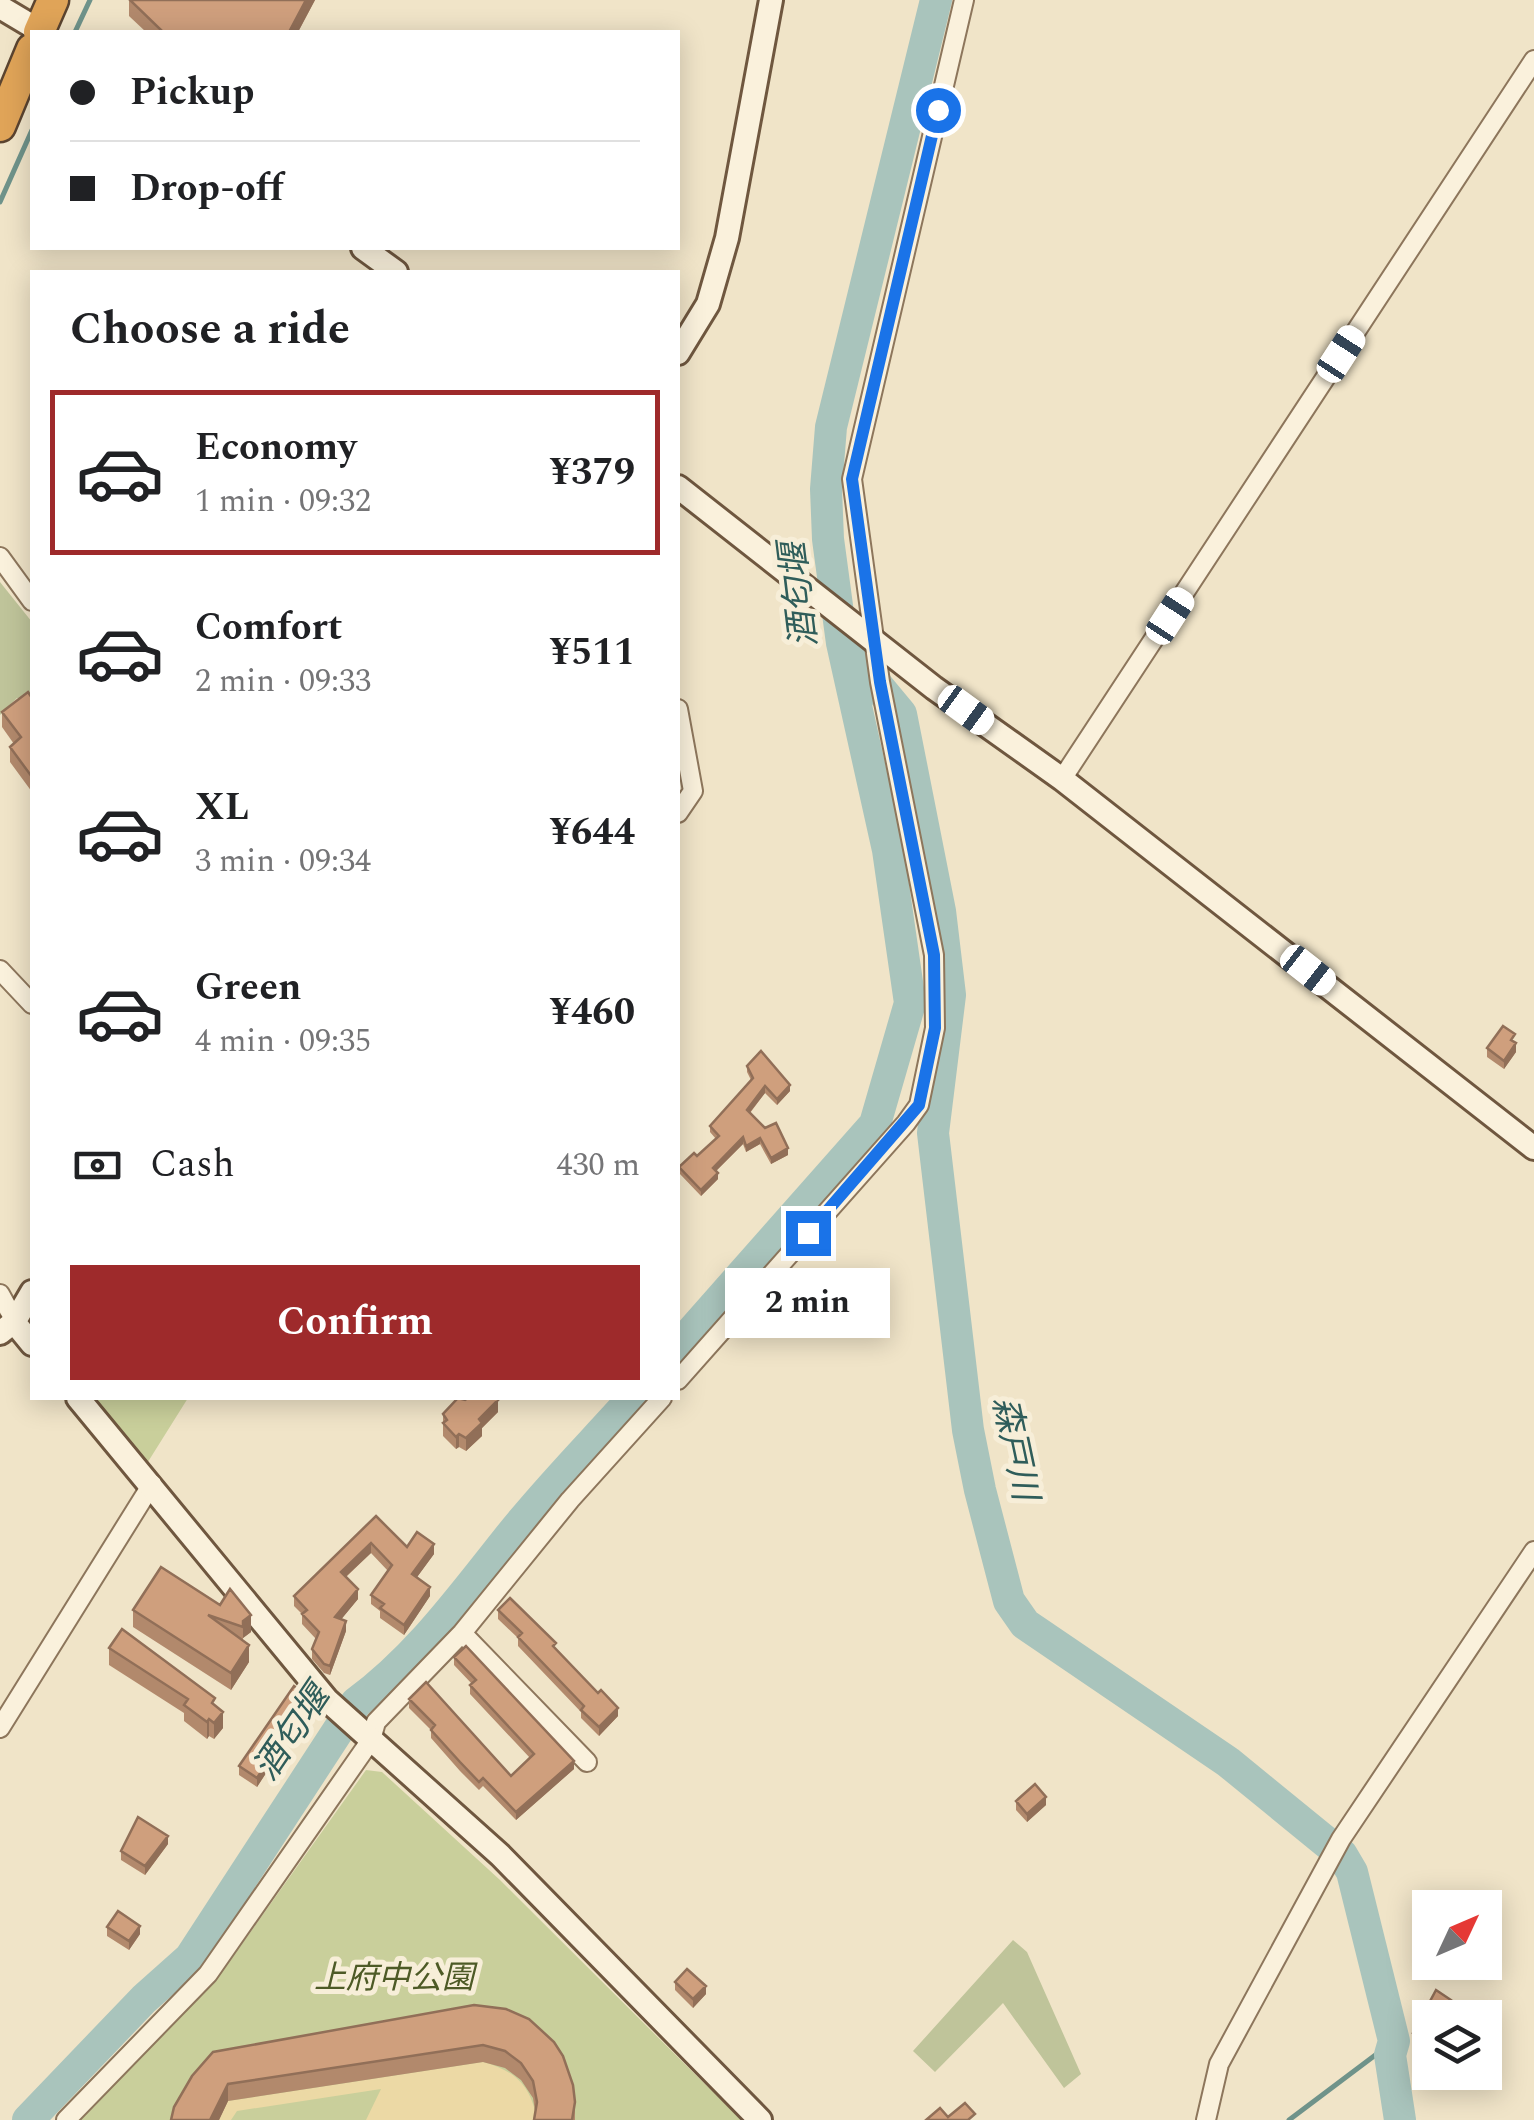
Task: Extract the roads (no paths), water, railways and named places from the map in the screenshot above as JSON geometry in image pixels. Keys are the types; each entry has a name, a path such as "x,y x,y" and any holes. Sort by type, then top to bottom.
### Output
{"highway":[{"path":"40,30 53,0"},
{"path":"0,126 30,55"}],"street":[{"path":"680,350 708,304 727,238 771,0"},
{"path":"680,1378 919,1105 935,1028 934,955 880,682 852,479 964,0"},
{"path":"0,7 30,30"},
{"path":"1062,779 1534,60"},
{"path":"366,250 393,270"},
{"path":"680,489 876,642 1062,779 1534,1148"},
{"path":"0,558 30,598"},
{"path":"680,720 693,792 680,811"},
{"path":"0,970 30,1002"},
{"path":"0,1294 10,1326 30,1342"},
{"path":"10,1326 30,1295"},
{"path":"80,1400 327,1700 500,1855 760,2120"},
{"path":"66,2120 208,1974 371,1740 376,1722 462,1634 570,1500 660,1400"},
{"path":"0,1728 152,1484"},
{"path":"1206,2120 1219,2064 1336,1848 1534,1551"},
{"path":"462,1634 588,1762"}],"waterway":[{"path":"76,30 90,0"},
{"name":"酒匂堰","path":"680,1345 875,1124 910,1003 888,850 842,643 828,539 826,489 831,427 936,0"},
{"path":"0,202 30,134"},
{"name":"森戸川","path":"842,643 901,714 940,911 950,995 933,1133 968,1430 1009,1601 1025,1624 1228,1762 1342,1855 1352,1872 1394,2041 1390,2055 1400,2120"},
{"name":"酒匂堰","path":"28,2120 144,1999 190,1958 356,1703 418,1648 536,1504 631,1400"},
{"path":"1289,2120 1394,2041"}],"park label":[{"name":"上府中公園","path":"394,1977"}]}
